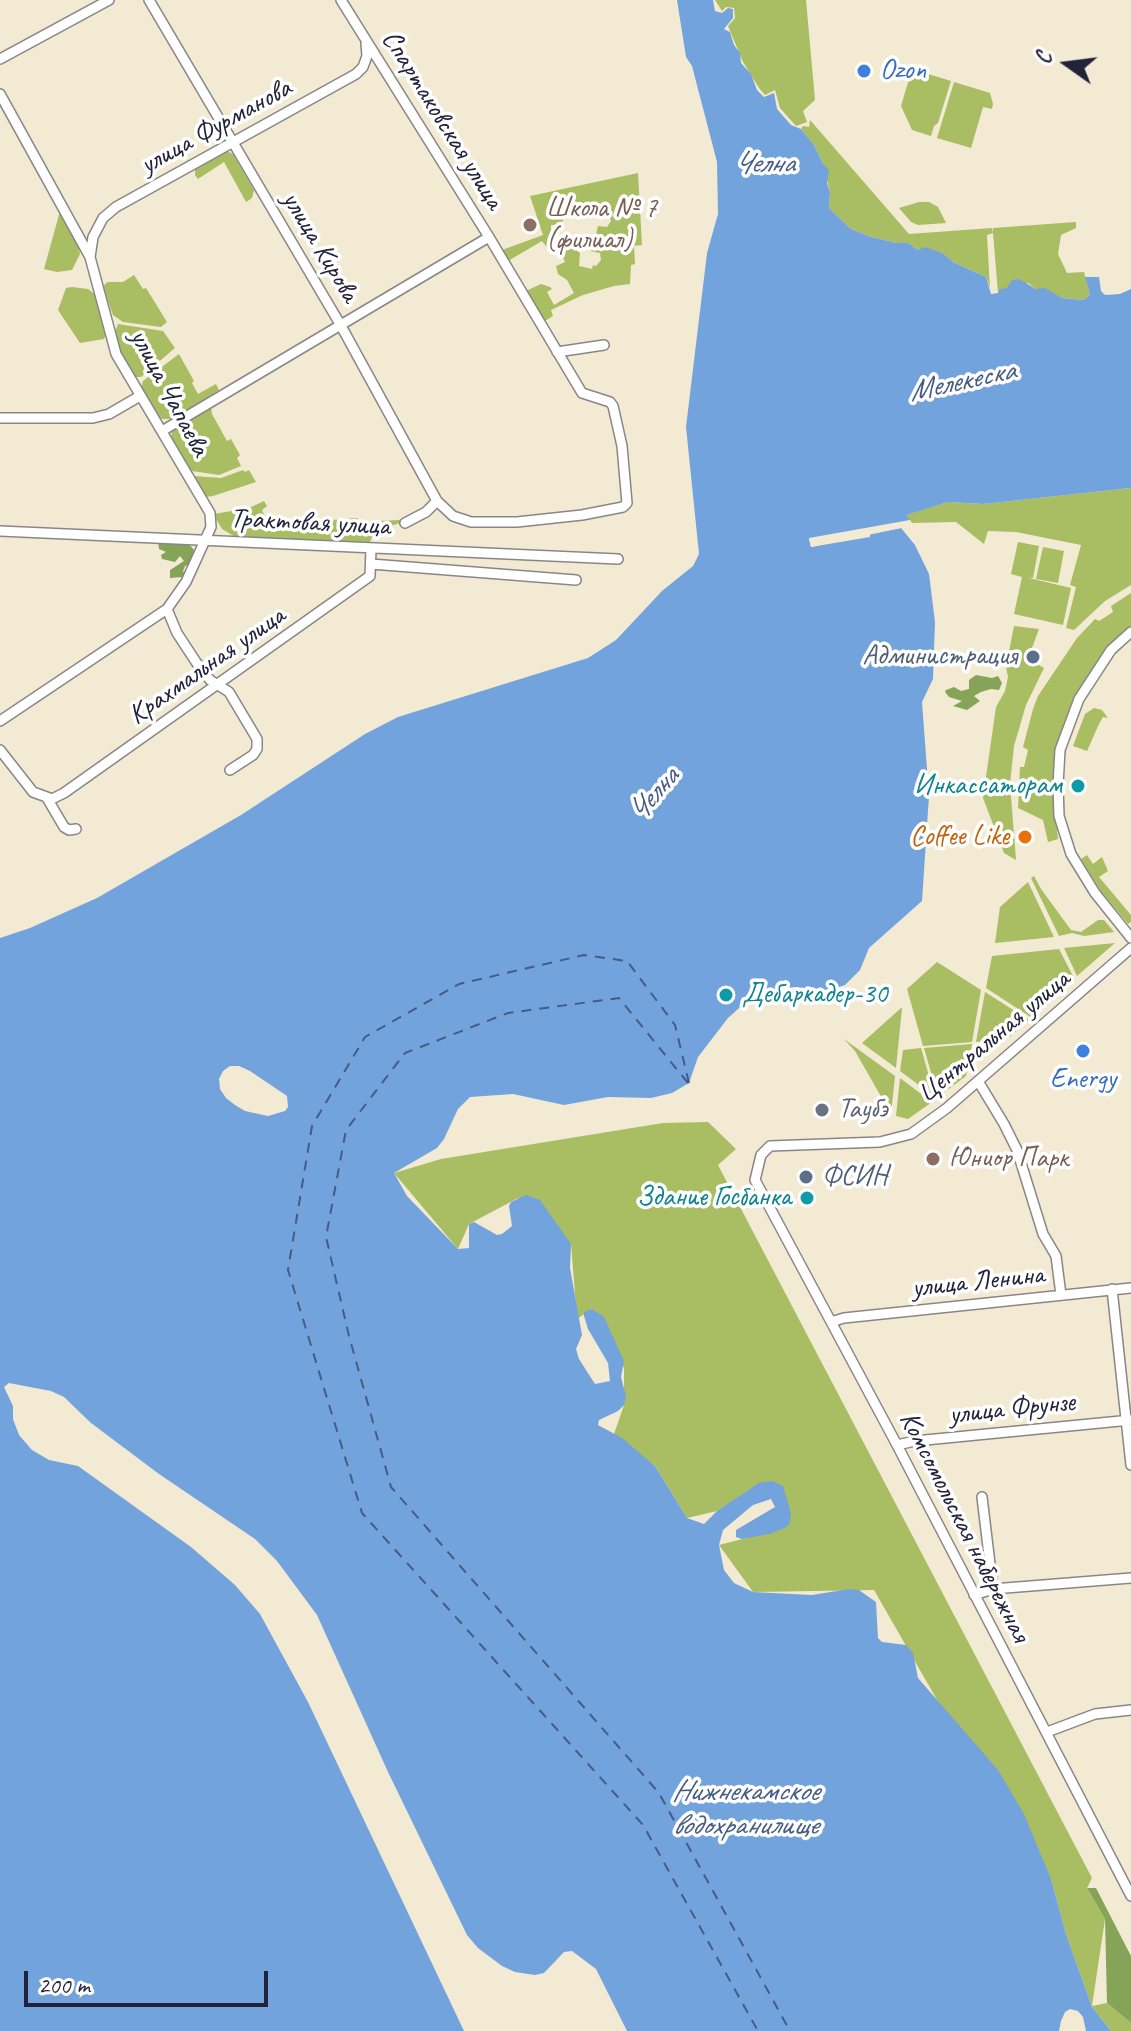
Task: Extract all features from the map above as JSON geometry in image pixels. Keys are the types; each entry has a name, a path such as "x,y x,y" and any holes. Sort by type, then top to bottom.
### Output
{"street":[{"path":"0,59 109,0"},
{"name":"улица Кирова","path":"149,0 340,324 437,501 453,516"},
{"name":"Спартаковская улица","path":"341,0 582,393 610,402 616,411 627,503 623,507 517,522 471,522 453,516"},
{"name":"улица Фурманова","path":"90,257 98,227 116,207 356,74 367,56 365,40"},
{"name":"улица Чапаева","path":"0,94 90,257 116,354 210,513 211,527 204,540"},
{"path":"162,431 489,237"},
{"path":"557,352 604,345"},
{"path":"0,418 93,418 109,414 140,396"},
{"path":"405,523 426,512 437,501"},
{"name":"Трактовая улица","path":"0,531 618,559"},
{"path":"0,721 167,609 186,582 204,540"},
{"path":"371,549 371,564 576,580"},
{"name":"Крахмальная улица","path":"44,798 52,799 64,793 219,685 370,576 371,564"},
{"path":"167,609 177,633 196,662 210,680 233,698 258,745 253,755 230,770"},
{"path":"1131,632 1111,650 1085,686 1069,718 1060,750 1058,785 1059,816 1071,854 1095,893 1131,938"},
{"path":"0,750 33,792 44,798 64,827 76,829"},
{"name":"Центральная улица","path":"755,1180 761,1155 770,1146 880,1142 908,1135 947,1108 1131,948"},
{"path":"978,1081 1017,1150 1043,1234 1056,1256 1061,1295"},
{"name":"Комсомольская набережная","path":"755,1180 897,1445 1131,1896"},
{"name":"улица Ленина","path":"831,1322 859,1316 1131,1288"},
{"path":"1112,1289 1131,1465"},
{"name":"улица Фрунзе","path":"897,1445 1128,1420"},
{"path":"982,1497 993,1589"},
{"path":"974,1595 993,1589 1131,1578"},
{"path":"1047,1732 1095,1714 1131,1710"}],"green space":[{"path":"715,0 806,0 815,100 803,111 807,122 796,126 780,108 775,90 765,95 759,88 743,62 728,26 735,18 734,8 726,7 722,11"},
{"path":"912,69 951,81 931,136 912,130 901,106"},
{"path":"954,82 990,93 993,104 992,109 983,107 971,148 937,138"},
{"path":"810,120 909,234 992,228 993,233 987,235 990,288 986,277 941,253 918,250 908,243 871,237 851,229 829,208 830,192 823,164 814,145 801,129 803,126 809,127"},
{"path":"227,151 233,154 254,190 252,198 246,202 224,162 198,179 195,175 195,169"},
{"path":"638,173 642,245 634,246 635,264 631,265 630,284 583,295 551,310 553,316 545,321 526,291 541,284 550,287 552,289 547,292 554,305 574,293 567,280 558,274 556,266 565,262 560,251 562,245 575,245 580,253 579,266 592,269 601,260 600,253 591,251 599,239 596,234 598,226 607,227 611,221 607,211 598,209 597,212 593,211 590,219 565,215 561,225 551,225 551,233 558,234 549,250 542,241 508,261 502,250 543,235 530,196"},
{"path":"929,202 938,207 946,223 918,225 911,222 899,208"},
{"path":"60,211 78,243 80,254 72,270 57,272 44,269"},
{"path":"1076,222 1076,228 1061,235 1058,254 1067,273 1084,272 1090,294 1084,300 1062,298 1028,283 998,293 993,228"},
{"path":"134,275 167,322 161,327 123,322 113,315 103,288 105,284 123,282"},
{"path":"66,288 88,289 96,295 106,334 104,339 80,343 58,310"},
{"path":"118,324 163,331 175,348 141,377 135,377 121,352 115,332"},
{"path":"179,354 198,394 216,384 219,390 172,419 162,419 141,388 143,381"},
{"path":"223,398 225,400 211,407 212,414 227,441 231,439 240,455 237,458 241,466 219,475 192,471 171,438 172,430"},
{"path":"249,470 256,482 205,497 194,476 221,478"},
{"path":"1131,488 1131,585 1105,601 1074,630 1066,628 1076,587 1070,585 1081,545 1016,532 988,531 984,544 956,522 912,523 905,515 948,502 983,504"},
{"path":"264,501 267,506 262,510 269,525 357,518 360,522 399,520 427,505 425,510 400,523 375,531 369,544 237,538 222,529 214,514 249,508"},
{"path":"158,541 188,543 194,550 183,577 170,578 170,570 184,561 180,556 175,562 162,559 161,555 166,552 159,549"},
{"path":"1018,542 1039,546 1033,578 1029,578 1071,588 1063,625 1014,614 1022,577 1011,574"},
{"path":"1043,547 1064,551 1058,583 1036,579"},
{"path":"1131,593 1131,629 1075,699 1065,723 1057,752 1055,810 1058,839 1048,842 1043,820 1018,808 1020,767 1024,767 1028,750 1023,747 1033,709 1038,696 1077,638 1095,619 1099,621 1113,612 1111,606"},
{"path":"1014,626 1039,629 1028,659 1044,668 1026,705 1014,746 1010,784 1016,860 1004,853 983,798 996,707 1005,691"},
{"path":"976,675 998,676 1002,683 999,690 991,689 974,696 980,701 967,710 953,706 962,701 949,697 946,690 954,687 961,691 969,689 969,680"},
{"path":"1094,708 1102,710 1108,718 1103,717 1087,751 1073,746 1085,714"},
{"path":"1087,855 1093,864 1102,857 1108,871 1099,877 1131,915 1128,924 1101,891 1081,859"},
{"path":"1034,876 1071,930 1081,932 1098,920 1104,920 1114,932 1059,936 1031,878"},
{"path":"1028,882 1054,937 995,943 1000,907"},
{"path":"1115,943 1077,976 1064,948"},
{"path":"1059,949 1075,980 1032,1018 986,988 992,956"},
{"path":"937,962 981,990 972,1042 923,1046 907,989"},
{"path":"985,992 1029,1020 1007,1039 976,1042"},
{"path":"902,1008 896,1068 862,1043"},
{"path":"844,1039 895,1076 891,1114 855,1051"},
{"path":"972,1044 966,1076 938,1097 924,1048"},
{"path":"921,1048 935,1097 900,1071 903,1050"},
{"path":"900,1078 932,1102 908,1119 896,1116"},
{"path":"708,1122 736,1149 718,1165 1092,1878 1087,1888 1105,1919 1092,2006 1107,2003 1131,2023 1131,2031 1111,2031 1092,2007 1066,1934 1051,1879 940,1705 874,1590 753,1592 719,1545 785,1528 771,1481 717,1511 687,1518 655,1466 614,1434 624,1405 624,1368 592,1309 577,1319 571,1244 518,1198 469,1224 458,1249 394,1173 441,1159 663,1123"},
{"path":"1087,1888 1096,1888 1131,1956 1131,2023 1107,2003 1105,1919"}],"water":[{"name":"Нижнекамское водохранилище","path":"677,0 713,0 715,11 722,13 728,8 733,9 733,18 724,29 730,32 740,53 741,63 751,74 757,90 764,97 774,93 777,109 791,125 801,129 814,145 829,170 829,208 851,229 871,237 908,243 918,250 925,247 942,253 953,262 986,277 991,294 1007,288 1012,280 1019,279 1062,298 1084,300 1090,294 1085,277 1099,277 1101,291 1105,295 1131,289 1131,488 983,504 948,502 906,515 910,520 900,523 809,539 811,547 901,528 915,545 929,574 935,622 933,679 922,702 929,796 922,901 869,948 860,970 845,985 830,990 794,987 770,991 748,1000 728,1018 698,1057 689,1083 672,1093 651,1098 608,1097 564,1105 513,1094 470,1097 458,1109 437,1148 394,1173 407,1196 458,1249 469,1248 469,1224 474,1222 497,1235 502,1234 512,1226 511,1202 526,1195 540,1200 571,1244 570,1268 582,1335 576,1349 579,1359 595,1384 610,1381 608,1363 584,1316 584,1312 592,1309 604,1317 624,1361 621,1377 626,1396 624,1405 599,1420 598,1425 622,1438 655,1466 687,1518 704,1524 717,1511 759,1483 772,1481 783,1486 791,1513 790,1523 769,1534 742,1539 736,1537 736,1530 775,1507 771,1499 753,1505 723,1530 719,1545 724,1570 734,1583 753,1592 812,1595 849,1589 859,1590 876,1602 878,1638 882,1642 906,1645 913,1653 918,1678 998,1770 1024,1814 1051,1879 1066,1934 1092,2007 1111,2031 1086,2031 1083,2017 1078,2011 1070,2009 1065,2012 1059,2031 627,2031 596,1969 572,1951 564,1952 544,1973 535,1975 502,1966 478,1948 467,1935 317,1615 277,1561 255,1539 91,1423 64,1397 51,1391 9,1383 4,1387 13,1406 13,1419 19,1435 32,1450 49,1460 78,1466 191,1547 235,1585 260,1614 308,1702 464,2031 0,2031 0,938 97,898 241,815 365,734 398,717 588,658 616,640 662,591 693,566 699,554 686,427 707,253 718,214 717,162 692,66 686,57","holes":["230,1066 239,1066 287,1096 288,1107 285,1111 268,1116 245,1111 226,1098 220,1089 219,1079"]}],"pier":[{"path":"910,520 912,523 901,528 870,534 870,537 811,547 809,538"}],"ferry route":[{"path":"689,1083 675,1025 627,961 584,955 459,984 365,1037 312,1126 288,1270 362,1513 643,1825 758,2031"},
{"path":"688,1083 619,998 508,1013 405,1053 346,1130 326,1237 349,1336 391,1487 659,1793 790,2031"}],"place":[{"name":"Ozon","path":"864,71"},
{"name":"Школа № 7 (филиал)","path":"530,225"},
{"name":"Администрация","path":"1033,657"},
{"name":"Инкассаторам","path":"1078,786"},
{"name":"Coffee Like","path":"1025,837"},
{"name":"Дебаркадер-30","path":"726,995"},
{"name":"Energy","path":"1083,1051"},
{"name":"Таубэ","path":"822,1110"},
{"name":"Юниор Парк","path":"933,1159"},
{"name":"ФСИН","path":"806,1177"},
{"name":"Здание Госбанка","path":"807,1198"}],"water label":[{"name":"Челна","path":"764,164"},
{"name":"Мелекеска","path":"962,382"},
{"name":"Челна","path":"654,795"}]}
